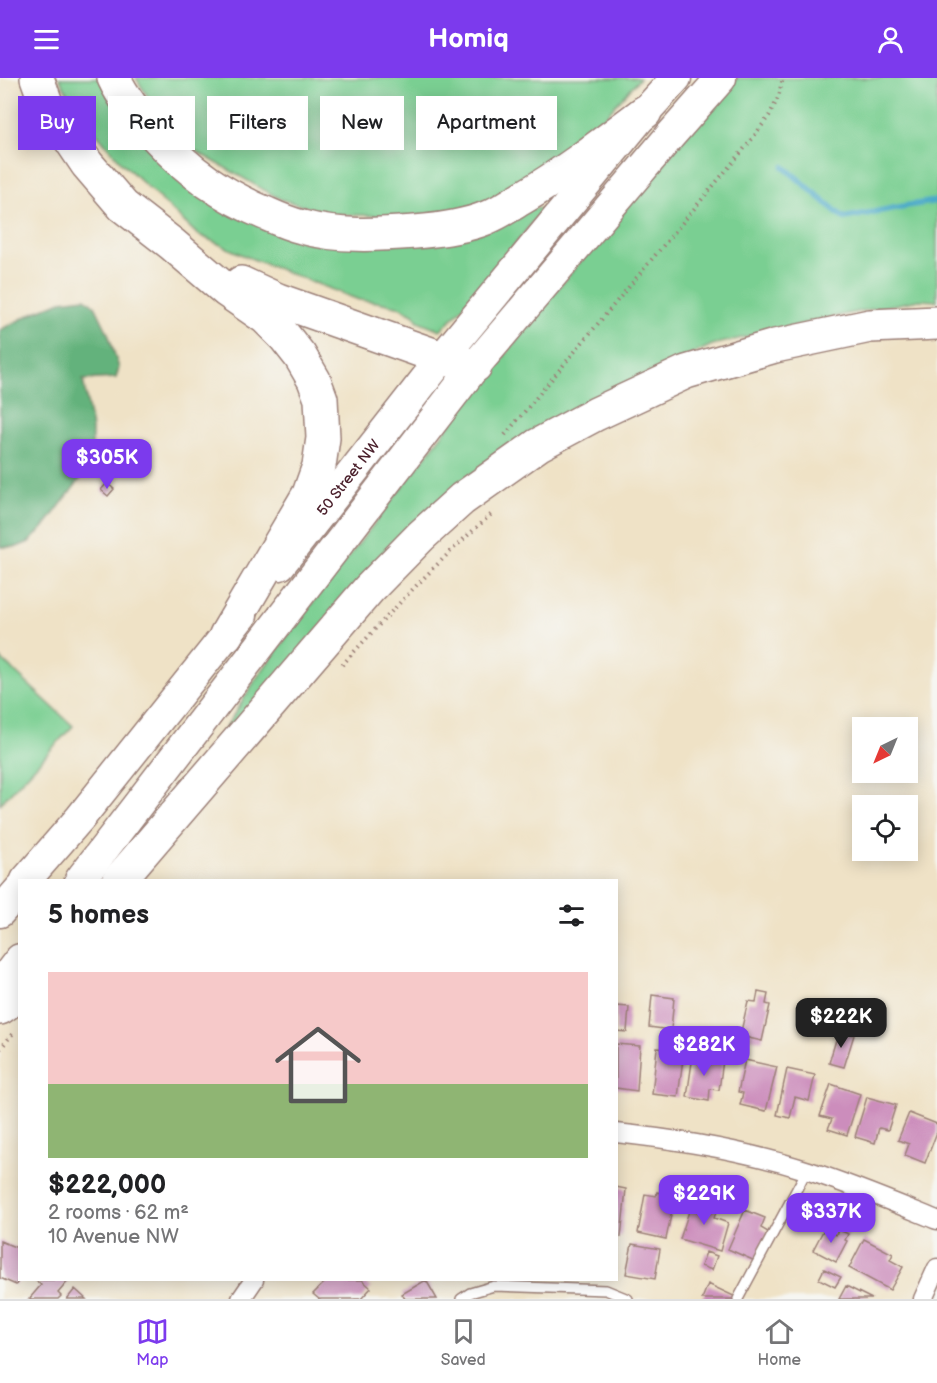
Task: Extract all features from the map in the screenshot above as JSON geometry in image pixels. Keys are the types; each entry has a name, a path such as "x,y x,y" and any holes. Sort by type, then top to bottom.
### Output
{"highway":[{"path":"37,78 46,103 87,164 123,206 227,291 266,318 285,337 315,380 321,399 323,438 319,466 309,494 226,635"},
{"path":"114,78 119,90 140,119 168,149 197,176 221,192 246,205 302,227 360,235 428,231 488,218 550,182 645,112"},
{"path":"172,244 217,272 278,300 442,358 475,366"},
{"path":"119,879 396,561 462,499 538,445 596,414 686,372 775,346 870,326 937,323"},
{"path":"0,1008 18,995"}],"main road":[{"name":"50 Street NW","path":"27,879 226,635 442,358 645,112 676,78"},
{"name":"50 Street NW","path":"81,879 475,366 721,78"},
{"path":"0,912 18,891"},
{"path":"0,985 18,962"}],"street":[{"path":"618,1133 696,1143 807,1170 857,1187 937,1220"},
{"path":"923,1299 937,1268"},
{"path":"241,1299 253,1281"}],"lane":[{"path":"738,1299 807,1170"},
{"path":"461,1299 470,1293 494,1286 606,1290 628,1299"}],"path":[{"path":"506,441 504,436 506,431 749,143 769,116 778,98 783,78"},
{"path":"339,668 440,563 497,509"},
{"path":"0,1049 18,1027"}],"green space":[{"path":"59,78 102,78 124,96 108,96 108,147 96,132 96,96 69,96"},
{"path":"136,78 640,78 580,144 505,199 410,217 330,214 280,199 194,150 195,96 147,96"},
{"path":"737,78 937,78 937,301 919,300 842,315 712,345 554,421 210,750 256,679 300,619 448,427 559,287"},
{"path":"111,150 190,150 302,242 531,208 542,209 485,282 440,330 418,321 413,314 397,306 359,300 245,256 197,234"},
{"path":"85,298 95,306 108,333 119,368 116,378 83,380 92,428 92,454 84,474 43,528 29,542 17,547 0,547 0,330 61,301"},
{"path":"0,658 73,726 0,804"}],"building":[{"path":"107,483 114,489 108,496 101,490"},
{"path":"758,992 768,994 766,1004 770,1005 762,1041 740,1036 748,1001 756,1002"},
{"path":"652,995 674,998 671,1030 649,1027"},
{"path":"618,1006 629,1007 627,1032 618,1031"},
{"path":"839,1030 854,1035 844,1067 829,1063"},
{"path":"618,1044 640,1046 637,1091 618,1088"},
{"path":"657,1048 684,1051 678,1097 652,1094"},
{"path":"693,1055 723,1060 719,1090 710,1089 709,1101 687,1097"},
{"path":"745,1060 777,1067 766,1111 740,1105 743,1093 738,1092"},
{"path":"787,1069 815,1075 809,1101 795,1097 790,1118 777,1115"},
{"path":"831,1084 860,1094 847,1135 828,1129 832,1119 820,1116"},
{"path":"867,1097 896,1105 888,1130 879,1128 875,1143 855,1137"},
{"path":"909,1113 937,1124 937,1132 925,1163 905,1155 909,1144 898,1140"},
{"path":"618,1187 626,1189 621,1237 618,1236"},
{"path":"657,1192 675,1196 666,1239 638,1233 645,1194 656,1196"},
{"path":"693,1199 718,1206 714,1218 728,1223 720,1251 680,1239"},
{"path":"745,1210 765,1218 761,1228 768,1232 755,1261 728,1249"},
{"path":"824,1229 836,1235 838,1229 848,1234 845,1240 847,1241 836,1262 813,1250"},
{"path":"864,1239 893,1254 890,1260 903,1267 890,1290 849,1268"},
{"path":"0,1241 18,1248 18,1280 16,1285 0,1278"},
{"path":"632,1244 660,1249 655,1279 626,1274"},
{"path":"706,1252 717,1256 712,1270 701,1266"},
{"path":"824,1269 841,1277 835,1287 819,1279"},
{"path":"36,1281 68,1281 58,1293 61,1296 58,1299 29,1299 41,1285"},
{"path":"326,1281 363,1281 371,1288 361,1299 319,1299 313,1294"},
{"path":"427,1281 437,1299 405,1299 402,1294"},
{"path":"708,1284 736,1297 735,1299 702,1299"},
{"path":"846,1286 872,1299 839,1299"},
{"path":"75,1289 86,1299 67,1299"}],"waterway":[{"path":"784,167 844,218 937,201"}]}
